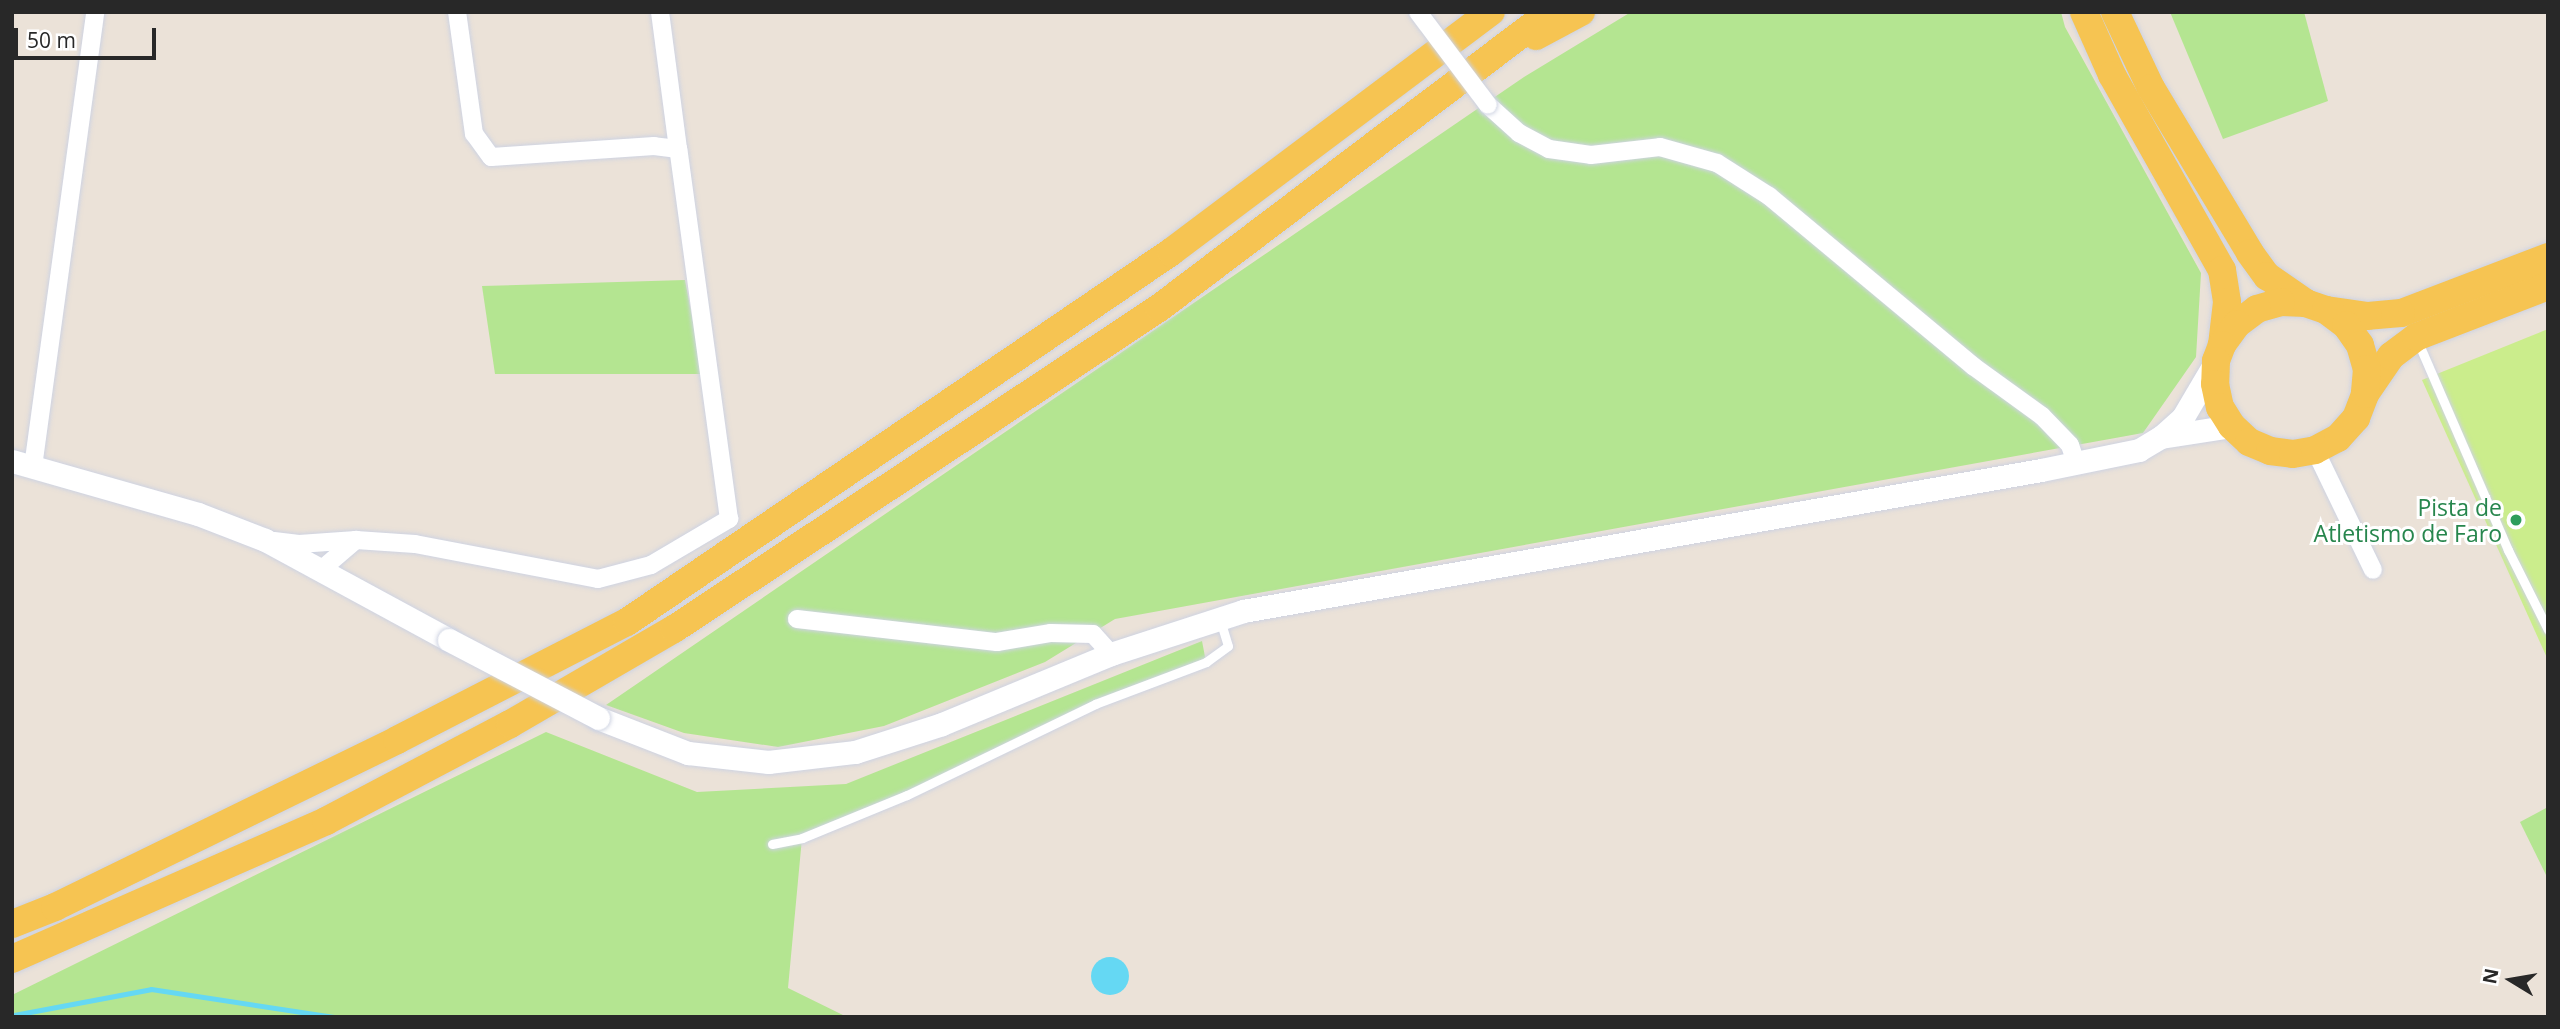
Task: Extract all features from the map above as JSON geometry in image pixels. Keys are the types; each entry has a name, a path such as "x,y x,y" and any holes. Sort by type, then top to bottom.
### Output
{"main road":[{"path":"12,959 326,821 510,724 674,629 1159,308 1551,12"},
{"path":"1487,62 1581,12"},
{"path":"2084,12 2112,75 2222,270 2227,302 2215,384 2220,407 2232,426 2249,442 2270,451 2293,454 2315,450 2338,438 2356,418 2365,394 2391,356 2416,337 2548,286"},
{"path":"2115,12 2151,88 2250,253 2267,276 2346,325 2360,345 2367,369 2365,394"},
{"path":"12,924 55,907 373,752 627,622 1171,252 1481,17"},
{"path":"2219,353 2237,324 2257,309 2281,302 2368,316 2401,313 2548,257"}],"street":[{"path":"95,12 22,464 198,514 265,540 598,718 688,752 768,762 855,752 942,724 1111,654 1242,611 2076,464 2139,450 2161,437 2183,417 2219,353"},
{"path":"457,12 474,134 491,157 654,146 678,149"},
{"path":"265,540 299,544 356,540 415,544 598,579 651,565 729,519 660,12"},
{"path":"1418,12 1488,105 1519,133 1549,149 1591,155 1660,147 1717,163 1769,196 1973,366 2042,416 2070,445 2076,464"},
{"path":"2161,437 2232,426"},
{"path":"2315,450 2373,570"},
{"path":"322,569 356,540"},
{"path":"797,619 997,642 1051,634 1093,634 1111,654"}],"lane":[{"path":"2416,337 2508,550 2548,630"},
{"path":"772,844 802,838 907,795 1095,704 1206,662 1228,646 1220,618"}],"green space":[{"path":"1631,12 2061,12 2065,27 2201,273 2196,357 2143,433 1115,619 1045,662 884,726 778,747 684,733 606,705 1524,77"},
{"path":"2170,12 2304,12 2328,101 2223,139"},
{"path":"685,280 703,374 495,374 482,286"},
{"name":"Pista de Atletismo de Faro","path":"2548,329 2548,660 2422,380"},
{"path":"1202,641 1206,662 1095,704 907,795 802,838 788,988 847,1017 12,1017 12,995 546,732 697,792 846,784"},
{"path":"2548,807 2548,879 2520,822"}],"water":[{"path":"1110,957 1124,962 1129,976 1124,990 1110,995 1096,990 1091,976 1096,962"}],"waterway":[{"path":"14,1015 151,989 334,1017"}],"place":[{"name":"Pista de Atletismo de Faro","path":"2516,520"}]}
